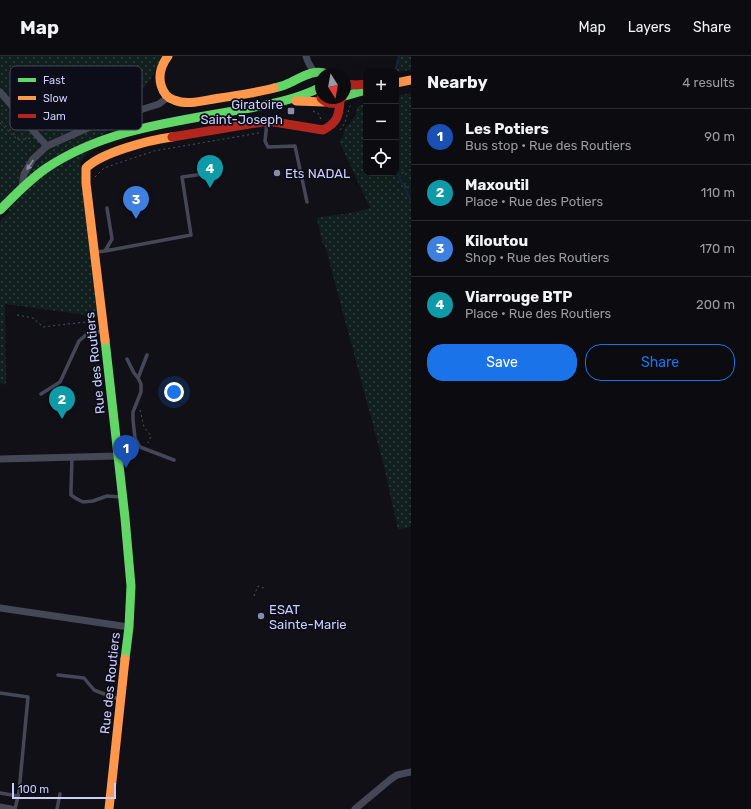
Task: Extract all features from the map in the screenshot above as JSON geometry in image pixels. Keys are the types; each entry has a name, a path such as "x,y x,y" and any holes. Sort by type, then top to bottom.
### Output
{"street":[{"path":"168,56 160,70 162,90 168,97 174,101 180,102 194,102 269,89 315,76"},
{"path":"306,56 315,72"},
{"path":"399,82 411,80"},
{"path":"351,84 363,84"},
{"path":"142,129 285,101 315,90"},
{"path":"351,95 363,91"},
{"path":"0,92 10,104"},
{"path":"142,109 158,104 168,97"},
{"path":"285,101 315,100"},
{"path":"326,104 333,116 333,121 327,128"},
{"path":"327,128 338,116 341,104"},
{"name":"Rue des Routiers","path":"109,809 122,699 129,627 131,586 123,498 86,183 86,168 90,164 110,154 136,145 268,121 313,130 327,128"},
{"path":"32,130 47,146"},
{"path":"22,188 24,174 33,159 47,146 83,130"},
{"path":"0,210 22,188 64,156 88,144 136,130"},
{"path":"0,459 118,456"},
{"path":"0,608 129,627"},
{"path":"355,809 391,778 411,772"},
{"path":"0,807 10,809"}],"lane":[{"path":"268,121 265,141 268,147 295,146 306,202"},
{"path":"95,252 191,234 182,178 210,173"},
{"path":"104,251 112,239 107,208"},
{"path":"41,394 60,382 79,341 88,333 104,331"},
{"path":"138,378 148,355"},
{"path":"127,359 141,384 141,392 133,412 136,438 140,447 174,460"},
{"path":"116,441 136,438"},
{"path":"72,457 71,495 83,502 93,501 107,496 123,498"},
{"path":"58,675 84,678 94,690 112,698 122,699"},
{"path":"0,693 28,697 18,796 15,809"},
{"path":"0,793 18,796"},
{"path":"58,809 60,794"}],"path":[{"path":"309,109 319,114 327,128"},
{"path":"0,123 18,140 37,136"},
{"path":"93,178 104,168 154,151 266,132"},
{"path":"17,315 33,318 43,327 59,324 103,321"},
{"path":"254,596 258,586 263,588 265,587"}],"green space":[{"path":"0,56 162,56 151,79 142,90 142,66 10,66 10,130 107,130 80,162 101,317 5,304 6,385 0,383 0,221 10,211 0,206"},
{"path":"399,56 411,56 411,70 399,72 399,68 396,68"},
{"path":"411,93 411,527 398,530 384,466 326,249 322,242 317,218 357,212 370,208 339,141 343,137 344,130 356,115 357,107 363,104 363,176 399,176 399,95"},
{"path":"399,166 411,183 411,202 398,176"}],"waterway":[{"path":"396,68 399,56"},
{"path":"399,176 411,201"}],"traffic: fast":[{"path":"274,88 315,72"},
{"path":"142,129 180,120 276,103 315,90"},
{"path":"351,94 363,91"},
{"path":"0,210 45,169 66,156 88,146 137,130"},
{"path":"105,340 131,586 129,627 125,659"}],"traffic: slow":[{"path":"168,56 161,69 161,85 167,96 179,102 197,102 254,93 274,88"},
{"path":"399,82 411,80"},
{"path":"296,101 315,102"},
{"path":"105,340 86,183 86,168 93,162 114,152 139,144 172,137"},
{"path":"109,809 125,659"}],"traffic: jam":[{"path":"351,85 363,84"},
{"path":"172,137 268,121 323,130 334,122 338,115 340,104"}],"place":[{"name":"Giratoire Saint-Joseph","path":"291,111"},
{"name":"Ets NADAL","path":"277,173"},
{"name":"Viarrouge BTP","path":"210,188"},
{"name":"Kiloutou","path":"136,219"},
{"name":"Maxoutil","path":"62,419"},
{"name":"Les Potiers","path":"126,468"},
{"name":"ESAT Sainte-Marie","path":"261,616"}]}
